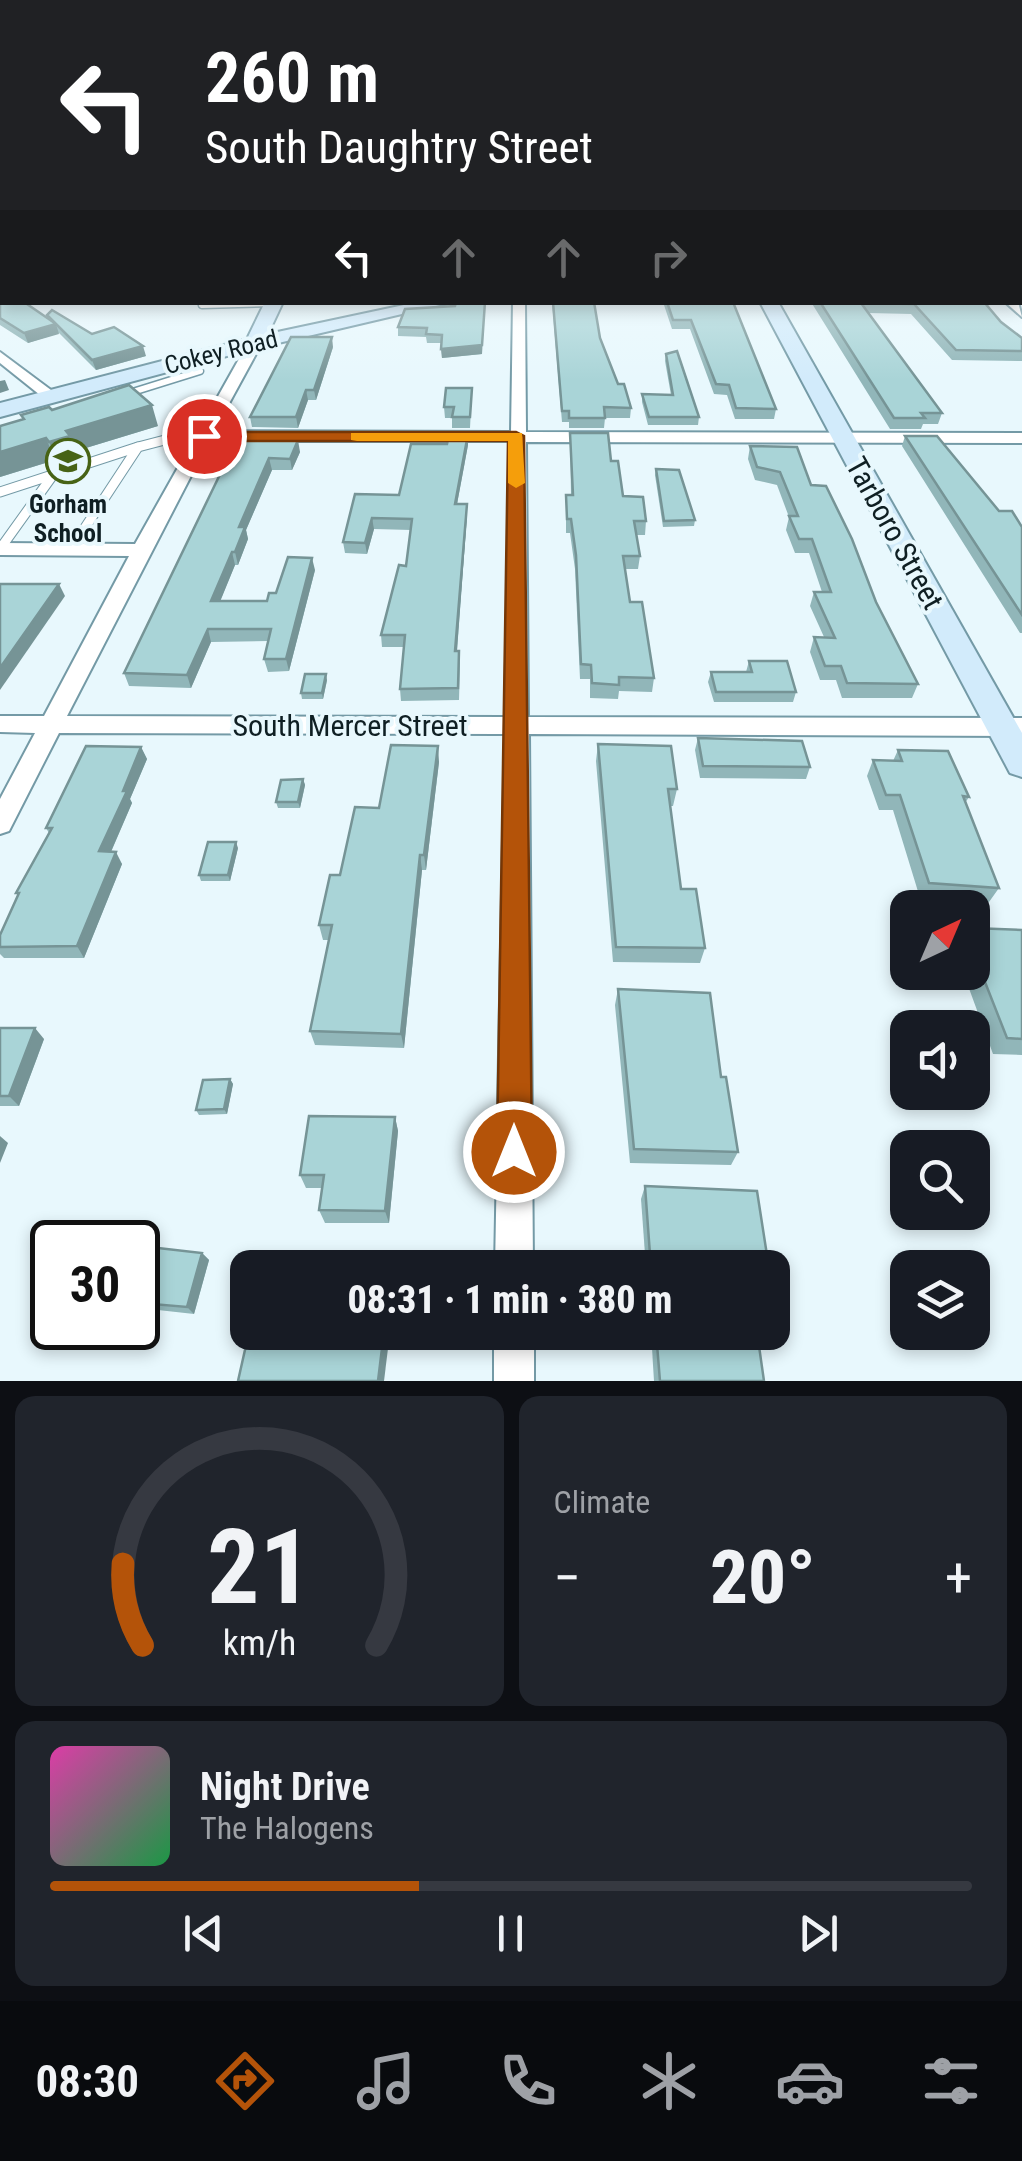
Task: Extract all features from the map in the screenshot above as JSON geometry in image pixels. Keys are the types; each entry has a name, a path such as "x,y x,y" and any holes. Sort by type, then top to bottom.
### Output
{"street":[{"path":"0,824 273,305"},
{"name":"Cokey Road","path":"0,410 384,309 418,305"},
{"path":"514,1250 519,305"},
{"name":"Tarboro Street","path":"771,305 1011,727 1022,764"},
{"path":"0,356 50,396"},
{"path":"205,432 1022,438"},
{"path":"0,549 141,550"},
{"name":"South Mercer Street","path":"0,724 1011,727"},
{"path":"514,1350 514,1381"}],"lane":[{"path":"109,400 200,370"},
{"path":"0,492 138,447 205,432"},
{"path":"71,549 138,447"},
{"path":"0,549 54,474"}],"building":[{"path":"0,305 28,305 56,324 24,333 0,318"},
{"path":"485,305 482,345 441,349 442,335 426,334 427,328 398,327 405,309"},
{"path":"553,305 594,305 600,338 618,384 624,384 631,408 604,407 605,418 569,418 569,411 562,411"},
{"path":"668,305 734,305 776,409 736,408 729,385 716,384 691,320 673,320"},
{"path":"822,305 862,305 942,413 921,413 925,418 894,418"},
{"path":"915,305 987,305 1022,338 1022,351 956,350"},
{"path":"52,310 92,334 114,327 143,346 92,360 47,315"},
{"path":"291,337 332,337 314,390 306,390 296,417 250,417"},
{"path":"677,351 699,417 649,417 642,394 673,395 666,354"},
{"path":"129,385 152,405 66,431 70,436 49,442 46,438 0,452 0,426 24,419 21,415 49,407 52,410"},
{"path":"446,388 472,388 470,417 452,417 454,407 444,407"},
{"path":"240,433 289,433 286,440 298,440 290,459 269,458 239,527 245,527 235,552 211,601 267,601 269,593 276,593 288,557 312,558 286,659 264,659 271,629 208,629 187,675 124,673"},
{"path":"570,433 608,433 611,461 618,461 623,496 643,497 646,521 634,521 640,556 623,556 630,602 642,602 654,678 619,677 619,685 592,683 591,665 581,664 576,555 571,519 567,519 566,495 573,495"},
{"path":"449,434 468,434 455,504 467,504 455,651 459,651 458,688 400,689 405,635 381,635 399,565 406,566 412,519 372,518 365,543 343,542 355,494 399,495 411,444 447,444"},
{"path":"905,436 937,436 999,511 1012,511 1022,527 1022,615"},
{"path":"750,446 797,447 811,485 826,486 876,602 918,684 847,683 841,666 825,666 814,637 835,638 814,592 831,592 812,539 799,539 789,516 798,516 780,472 757,467"},
{"path":"656,469 679,470 695,520 664,521"},
{"path":"0,584 59,584 0,668"},
{"path":"749,661 787,661 796,692 716,692 711,672 752,672"},
{"path":"305,674 326,674 322,693 301,693"},
{"path":"698,738 802,741 810,767 703,766"},
{"path":"598,744 671,746 677,789 668,789 681,889 696,889 705,948 616,947"},
{"path":"391,745 438,746 424,855 420,855 401,1034 310,1031 332,925 319,925 330,875 340,875 355,807 379,808"},
{"path":"86,746 141,747 123,791 127,791 99,851 116,852 77,946 0,947 0,935 16,893 52,828 46,828"},
{"path":"898,750 948,751 969,797 963,796 999,888 929,883 900,795 886,795 873,760 902,761"},
{"path":"303,779 298,802 276,802 281,780"},
{"path":"208,842 236,842 228,875 199,875"},
{"path":"990,929 1022,930 1022,1039 1007,1038 988,990"},
{"path":"618,989 710,993 721,1077 726,1077 738,1152 634,1149"},
{"path":"0,1028 35,1028 9,1096 0,1096"},
{"path":"230,1079 224,1109 196,1110 203,1080"},
{"path":"309,1116 395,1117 385,1211 319,1210 324,1175 300,1175"},
{"path":"645,1186 757,1191 766,1250 650,1250"},
{"path":"160,1248 202,1253 187,1307 160,1305"},
{"path":"245,1350 382,1350 378,1381 238,1381"},
{"path":"657,1350 760,1350 764,1381 660,1381"}],"slow traffic":[{"path":"357,436 516,436 516,483"}],"place":[{"name":"Gorham School","path":"68,461"}],"route":[{"path":"204,436 516,436 514,1152"}]}
